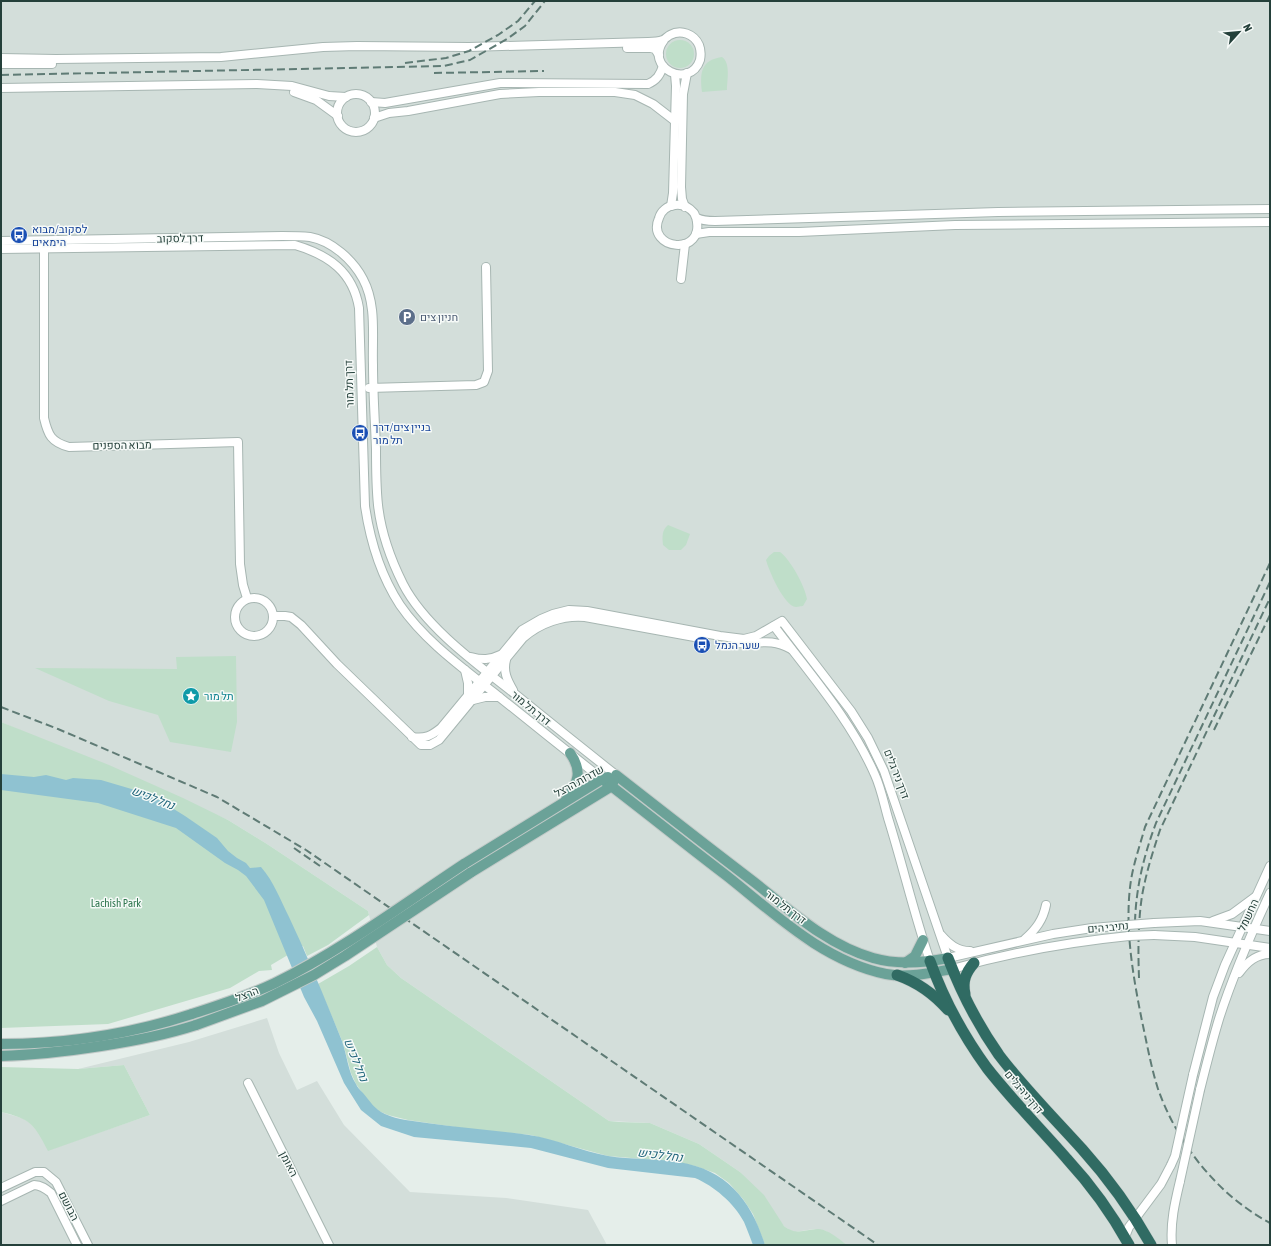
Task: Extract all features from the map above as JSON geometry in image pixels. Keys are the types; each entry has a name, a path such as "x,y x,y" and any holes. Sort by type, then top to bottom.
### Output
{"highway":[{"path":"948,958 975,1018 1000,1056 1106,1178 1135,1218 1151,1245"},
{"name":"דרך ניר גלים","path":"930,962 954,1018 966,1038 996,1079 1088,1184 1112,1216 1127,1241"},
{"path":"968,1002 963,985 965,975 974,963"},
{"path":"897,975 913,982 927,991 942,1003 954,1018"}],"main road":[{"path":"566,801 575,784 578,771 577,765 570,753"},
{"name":"שדרות הרצל","path":"464,864 602,779 616,775"},
{"name":"שדרות הרצל","path":"470,873 612,786 616,775"},
{"name":"דרך תל מור","path":"616,775 822,935 837,944 862,955 886,962 930,962 948,958"},
{"name":"דרך תל מור","path":"602,779 820,948 853,964 871,970 897,975 952,969"},
{"name":"הרצל","path":"1,1044 33,1044 86,1038 154,1026 257,991 308,966 339,947 464,864"},
{"name":"הרצל","path":"1,1056 28,1055 145,1039 196,1025 262,1001 314,975 346,956 470,873"},
{"path":"905,963 915,956 923,940"}],"street":[{"path":"1,64 211,61 357,50 463,51 498,49 651,48 655,49 666,70 675,74 688,73 695,68 700,59 701,52 697,41 692,36 682,32 672,34 664,40 660,47 659,55"},
{"path":"1,58 56,59 221,57 329,47 518,46 648,42 664,40"},
{"path":"371,102 385,103 500,83 648,84 659,76 663,66"},
{"path":"685,207 682,199 681,187 684,94 688,73"},
{"path":"671,206 674,193 675,74"},
{"path":"1,88 257,84 275,85 292,86 329,96 346,97 359,95 367,98 375,110 374,118 372,123 366,129 355,132 344,127 338,116 316,100 275,85"},
{"path":"374,118 389,113 408,111 500,94 539,92 615,92 635,95 653,104 675,122"},
{"path":"338,116 339,106 346,97"},
{"path":"696,217 696,234 691,241 685,244 675,246 669,244 664,240 658,230 658,220 660,214 671,206 681,205 693,213 696,217 703,220 716,221 998,212 1270,209"},
{"path":"696,234 709,232 800,232 955,226 1270,222"},
{"name":"דרך לסקוב","path":"1,241 282,236 309,237 317,239 334,248 352,262"},
{"name":"מבוא הספנים","path":"44,240 44,418 47,430 56,442 69,447 238,442 240,564 243,585 247,598"},
{"path":"681,279 685,244"},
{"name":"דרך לסקוב","path":"1,249 295,245 320,254 343,270"},
{"name":"דרך תל מור","path":"352,262 368,289 372,307 373,387 378,505 382,530 389,552 403,584 411,598 431,622 490,674 616,775"},
{"path":"361,388 476,385 484,382 488,371 486,267"},
{"name":"דרך תל מור","path":"343,270 353,286 359,308 365,506 370,533 377,556 392,590 400,605 426,635 482,684 602,779"},
{"path":"247,598 259,598 270,604 274,616 270,628 260,635 254,636 244,633 237,626 234,616 238,605 247,598"},
{"path":"274,616 291,617 301,625 337,664 421,745 430,745 439,740 470,698 505,655 516,636 526,627 553,614 569,610 587,611 720,636 744,639 776,630"},
{"path":"469,656 483,660 505,655 536,628 552,621 579,616 730,643 745,644 775,642 791,649"},
{"name":"דרך ניר גלים","path":"930,962 899,851 875,776 860,745 844,719 776,630 785,624 851,710 868,738 884,771 948,958"},
{"path":"758,643 776,630"},
{"path":"505,655 505,675 515,694"},
{"path":"465,670 470,698"},
{"path":"470,698 499,697"},
{"name":"החשמל","path":"1127,1241 1129,1227 1161,1184 1175,1156 1199,1047 1212,997 1235,942 1270,866"},
{"name":"החשמל","path":"1231,985 1247,944 1270,894"},
{"path":"1208,922 1240,910 1257,895"},
{"path":"1023,940 1039,925 1043,918 1046,905"},
{"name":"נתיבי הים","path":"948,958 1023,940 1075,930 1128,925 1185,921 1208,922 1270,931"},
{"path":"938,931 954,948 965,951 978,951"},
{"name":"נתיבי הים","path":"952,969 1061,945 1129,936 1154,935 1195,937 1270,948"},
{"path":"1172,1245 1171,1235 1173,1213 1200,1090 1219,1019 1231,985 1245,965 1259,956 1270,954"},
{"name":"האומן","path":"248,1083 329,1245"},
{"name":"הבושם","path":"1,1188 35,1172 44,1172 52,1178 60,1188 88,1245"},
{"name":"הבושם","path":"1,1202 34,1185 42,1187 51,1193 77,1245"}],"shaded area":[{"path":"1,1 1270,1 1270,1245 847,1245 826,1231 814,1229 795,1232 789,1230 784,1226 740,1172 699,1144 650,1123 609,1121 401,978 387,965 377,947 368,911 267,844 228,820 1,722"},
{"path":"267,1018 279,1053 297,1090 317,1081 344,1125 410,1192 506,1198 588,1210 607,1245 1,1245 1,1112 22,1118 29,1122 39,1133 49,1150 150,1115 124,1065 78,1069 189,1042"}],"green space":[{"path":"680,40 686,41 690,44 693,48 693,60 690,64 686,67 680,68 674,67 670,64 667,60 666,54 667,48 670,44 674,41"},
{"path":"722,57 727,63 728,68 727,90 702,92 701,79 705,65 709,61"},
{"path":"668,525 690,534 686,545 681,550 669,550 663,545 663,534"},
{"path":"774,552 780,552 784,555 796,573 806,594 807,599 803,606 796,607 791,605 782,595 770,572 766,560"},
{"path":"236,656 237,722 231,752 170,742 158,715 109,701 35,668 177,669 176,657"},
{"name":"Lachish Park","path":"1,722 109,765 228,820 368,911 369,915 328,945 307,956 303,946 271,965 272,970 259,971 230,988 108,1024 1,1028"},
{"path":"377,947 387,965 401,978 609,1121 650,1123 699,1144 740,1172 764,1195 784,1226 795,1231 821,1229 832,1234 847,1245 765,1245 753,1214 743,1199 729,1183 715,1173 695,1166 678,1162 608,1156 531,1135 469,1129 408,1120 379,1111 370,1104 356,1084 351,1073 343,1043 318,984 349,966"},
{"path":"124,1065 150,1115 48,1151 39,1134 30,1124 19,1117 1,1112 1,1067 78,1069"}],"water":[{"name":"נחל לכיש","path":"1,774 34,777 46,775 66,780 73,778 101,780 145,793 185,816 217,838 228,851 246,863 250,868 261,867 270,879 310,963 342,1041 353,1079 372,1105 381,1112 395,1118 411,1121 539,1137 608,1156 679,1162 696,1166 711,1172 724,1180 735,1190 752,1214 765,1245 753,1245 744,1222 735,1208 716,1190 695,1178 608,1168 531,1148 414,1137 381,1126 361,1110 344,1083 317,1021 304,997 264,900 246,876 176,828 98,803 1,790"}],"railway":[{"path":"405,63 446,58 469,51 498,35 518,21 535,1"},
{"path":"1,75 444,66 470,60 507,39 525,26 545,1"},
{"path":"434,73 544,71"},
{"path":"1270,563 1145,827 1135,860 1131,880 1128,915 1130,951 1147,1047 1158,1089 1166,1110 1189,1149 1217,1183 1251,1212 1270,1223"},
{"path":"1135,922 1141,871 1156,823 1270,582"},
{"path":"1139,978 1138,958 1142,896 1152,854 1160,830 1270,598"},
{"path":"1214,730 1270,615"},
{"path":"1,707 58,729 217,797 306,850 878,1245"},
{"path":"294,848 320,866"}],"place":[{"name":"לסקוב/מבוא הימאים","path":"19,235"},
{"name":"חניון צים","path":"407,317"},
{"name":"בניין צים/דרך תל מור","path":"360,433"},
{"name":"שער הנמל","path":"702,645"},
{"name":"תל מור","path":"191,696"}]}
